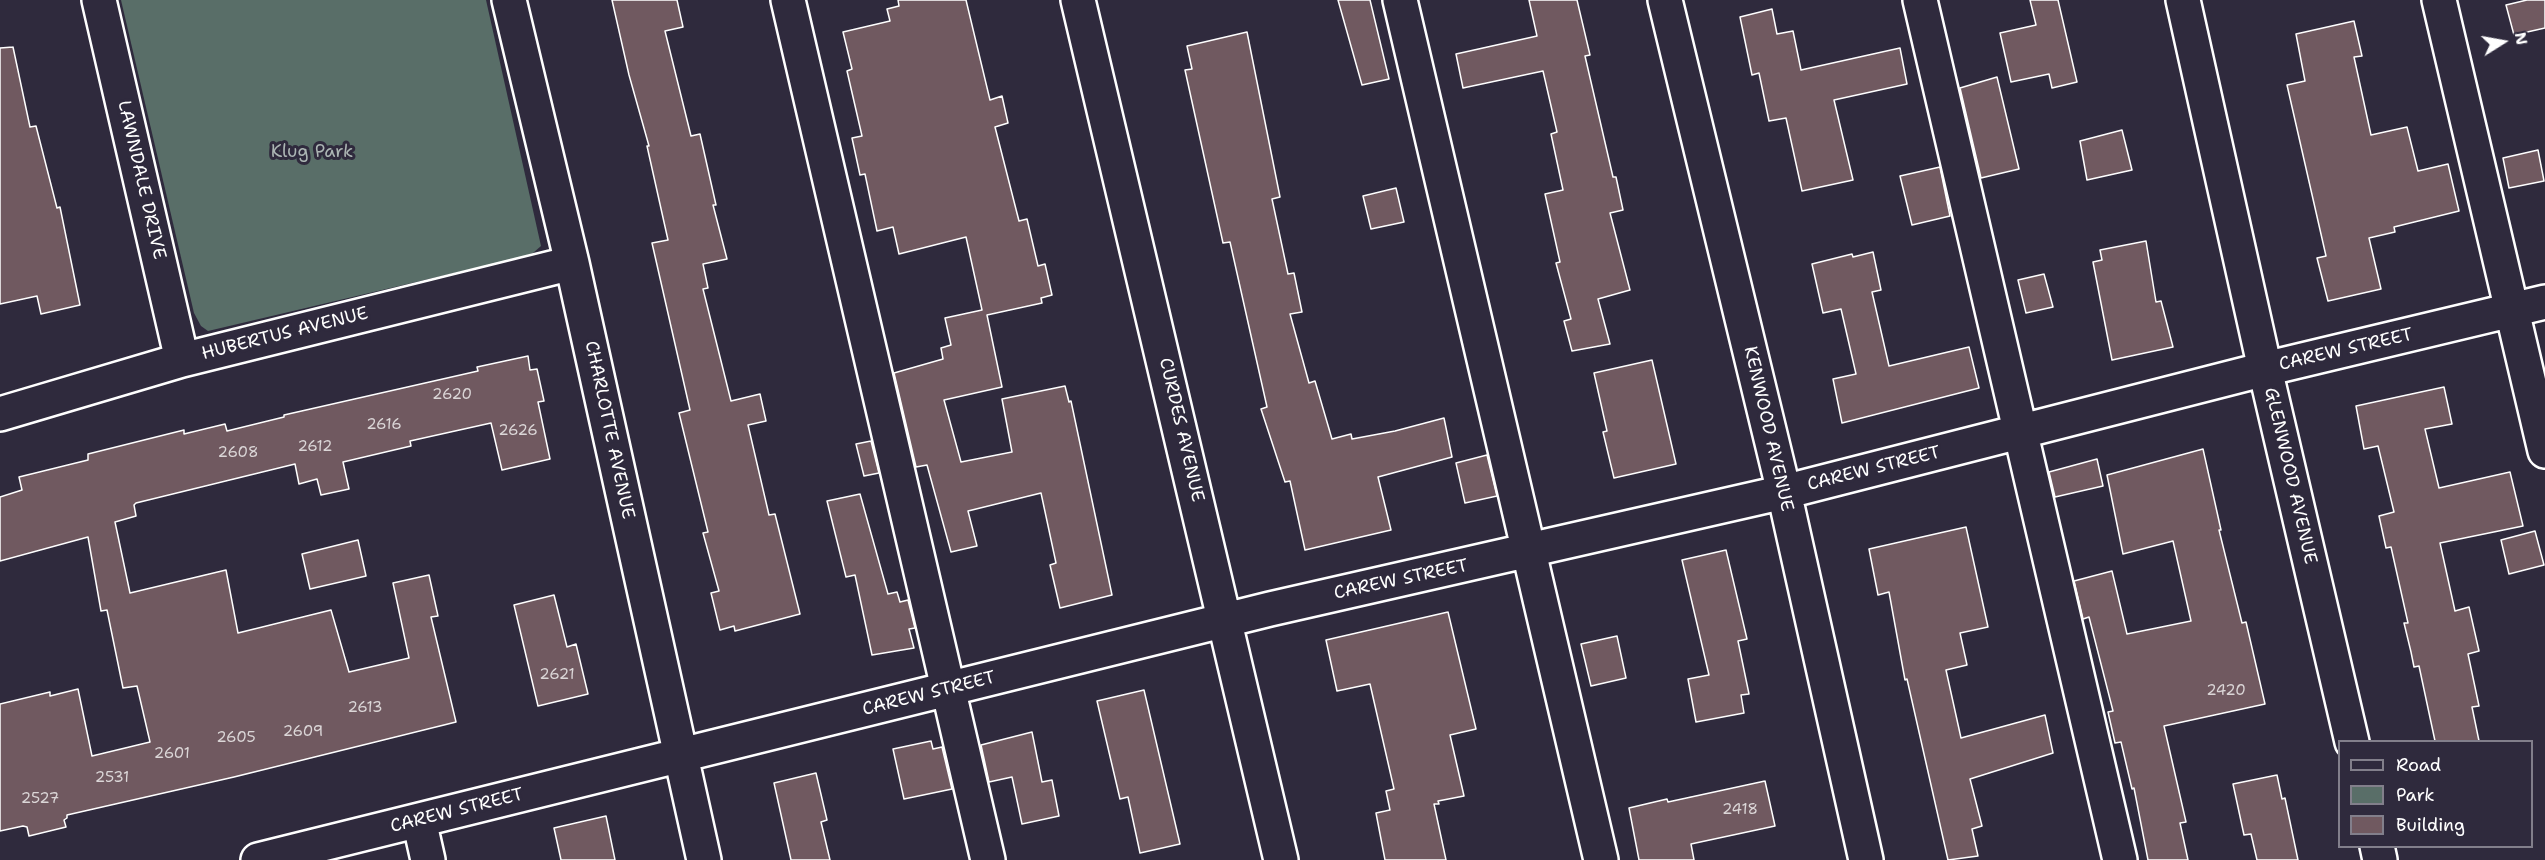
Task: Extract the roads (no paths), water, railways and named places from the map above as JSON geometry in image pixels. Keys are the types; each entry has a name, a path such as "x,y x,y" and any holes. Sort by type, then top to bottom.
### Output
{"street":[{"name":"LAWNDALE DRIVE","path":"99,0 182,360"},
{"name":"CHARLOTTE AVENUE","path":"509,0 573,263 680,756 705,860"},
{"path":"788,0 988,860"},
{"name":"CURDES AVENUE","path":"1078,0 1281,860"},
{"path":"1400,0 1601,860"},
{"name":"KENWOOD AVENUE","path":"1665,0 1784,492 1866,860"},
{"path":"1920,0 2120,860"},
{"name":"GLENWOOD AVENUE","path":"2183,0 2265,369 2352,740"},
{"path":"2439,0 2545,451"},
{"name":"HUBERTUS AVENUE","path":"0,414 182,360 573,263"},
{"name":"CAREW STREET","path":"258,860 1226,620 1784,492 2265,369 2545,302"},
{"path":"419,820 428,860"}],"park label":[{"name":"Klug Park","path":"312,152"}]}
